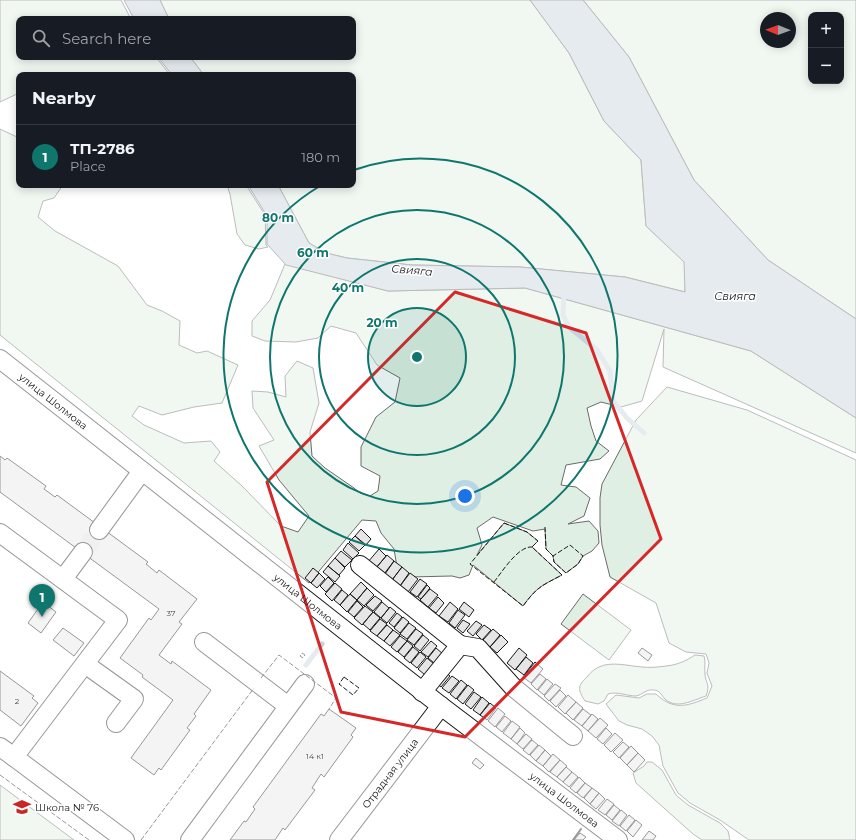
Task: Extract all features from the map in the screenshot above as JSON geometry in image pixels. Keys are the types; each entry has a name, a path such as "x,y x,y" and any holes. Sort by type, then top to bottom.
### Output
{"street":[{"name":"улица Шолмова","path":"0,359 441,706 598,834 618,840"},
{"path":"99,530 142,472"},
{"path":"0,534 118,620 85,664 7,752 125,840"},
{"path":"63,579 82,552"},
{"path":"360,565 460,645 478,648 513,687 573,736"},
{"path":"204,642 288,706"},
{"path":"422,692 460,645"},
{"path":"85,664 134,699 116,723"},
{"path":"190,840 305,684"},
{"name":"Отрадная улица","path":"339,840 441,706"}],"highlighted area":[{"path":"455,292 586,333 661,539 465,737 341,712 267,482"}],"green space":[{"path":"0,0 121,0 129,16 16,16 16,60 158,60 168,72 16,72 16,94 0,102"},
{"path":"160,0 530,0 569,53 604,121 641,160 646,226 685,262 685,292 625,277 520,267 412,265 347,258 326,253 309,243 280,188 356,188 356,72 202,72 192,60 356,60 356,16 168,16"},
{"path":"583,0 856,0 856,319 768,260 694,180 629,57"},
{"path":"0,129 16,137 16,188 61,188 54,198 43,201 38,217 55,231 118,266 147,305 180,321 179,345 197,353 207,351 238,365 222,403 194,407 162,415 139,406 132,416 144,425 184,443 211,441 220,452 214,461 242,486 281,526 298,532 309,516 279,480 259,446 274,440 253,408 252,391 268,392 286,397 285,376 297,361 313,368 319,403 310,432 312,456 325,468 360,493 370,496 378,491 380,476 361,466 361,447 376,417 395,402 400,378 377,365 356,333 331,326 318,338 296,342 265,341 252,336 252,321 270,300 285,264 388,291 525,288 751,351 856,418 856,453 663,367 664,329 642,401 621,407 601,402 587,408 596,441 609,451 600,459 566,465 561,485 576,487 590,498 584,516 568,524 589,521 598,531 599,543 592,551 583,556 578,564 566,573 554,562 553,556 546,549 545,529 533,531 493,517 477,528 482,545 477,555 504,523 527,532 538,541 532,547 562,575 540,588 523,606 473,565 469,575 460,578 452,576 409,577 397,567 394,549 381,533 376,521 362,520 309,583 0,335"},
{"path":"228,188 248,188 265,215 266,245 268,247 259,249 245,245 237,234"},
{"path":"667,387 747,410 856,460 856,840 749,840 720,820 690,803 678,793 663,766 659,745 652,736 642,729 619,721 606,704 616,695 639,698 647,694 656,694 669,703 675,705 687,705 707,698 712,686 707,673 709,663 706,654 686,652 669,643 656,603 610,577 602,545 600,498 602,484 636,420"},
{"path":"583,594 631,630 609,660 561,624"},
{"path":"695,655 704,656 705,677 708,688 706,696 690,702 675,704 665,699 657,691 651,690 636,696 615,693 608,694 604,701 598,704 585,701 580,691 581,683 589,674 595,669 604,665 620,664 660,667 678,664"},
{"path":"647,762 652,762 662,770 676,795 688,805 720,823 728,831 730,840 702,840 693,834 636,783 633,773 644,766"},
{"name":"Школа № 76","path":"0,785 74,840 0,840"}],"water":[{"path":"124,0 160,0 168,16 132,16"},
{"name":"Свияга","path":"530,0 583,0 629,57 694,180 768,260 856,319 856,418 751,351 525,288 388,291 286,265 267,244 267,216 250,188 280,188 309,243 326,253 347,258 412,265 520,267 625,277 685,292 684,262 646,226 641,160 604,121 569,53"},
{"path":"160,60 192,60 202,72 170,72"}],"building":[{"path":"0,456 5,460 7,458 46,486 44,489 55,497 57,495 148,562 146,564 157,573 159,570 197,599 179,622 182,624 159,655 171,664 172,661 211,690 194,714 196,716 187,728 190,730 161,770 159,768 154,775 131,758 173,700 142,677 143,675 120,658 149,618 151,620 159,609 0,492"},
{"path":"361,529 371,539 366,545 355,536"},
{"path":"355,536 365,545 359,551 349,542"},
{"path":"348,543 359,553 353,559 343,550"},
{"path":"379,549 386,556 376,568 368,562"},
{"path":"341,551 352,560 345,567 335,558"},
{"path":"387,555 394,561 384,574 376,568"},
{"path":"335,558 345,568 339,575 328,566"},
{"path":"394,561 402,567 392,580 385,574"},
{"path":"328,566 340,576 335,582 323,572"},
{"path":"402,567 409,573 400,586 392,580"},
{"path":"313,568 319,573 311,583 305,578"},
{"path":"319,573 325,579 317,588 311,583"},
{"path":"410,573 418,579 408,592 400,586"},
{"path":"328,577 334,583 326,592 320,586"},
{"path":"420,579 427,584 417,597 410,592"},
{"path":"361,582 367,588 357,600 350,594"},
{"path":"335,583 342,589 332,601 325,594"},
{"path":"427,585 430,588 421,599 418,597"},
{"path":"367,588 374,595 364,606 357,600"},
{"path":"430,589 438,595 428,607 420,600"},
{"path":"342,590 348,595 340,605 334,600"},
{"path":"350,594 357,600 347,612 340,605"},
{"path":"375,596 382,601 373,611 366,605"},
{"path":"438,597 444,603 436,613 429,608"},
{"path":"357,601 363,607 354,617 348,612"},
{"path":"43,602 56,612 41,633 28,623"},
{"path":"382,602 389,608 381,618 374,612"},
{"path":"450,602 458,609 448,622 439,616"},
{"path":"464,602 474,610 469,617 459,609"},
{"path":"365,606 373,612 362,625 354,618"},
{"path":"390,607 396,612 387,623 381,618"},
{"path":"458,610 465,615 455,628 449,623"},
{"path":"373,612 380,618 370,630 363,624"},
{"path":"397,613 402,617 394,627 389,623"},
{"path":"403,617 409,622 400,633 394,628"},
{"path":"380,619 387,624 377,636 370,631"},
{"path":"463,620 470,624 463,633 457,628"},
{"path":"476,621 482,625 473,636 467,631"},
{"path":"409,623 416,628 407,639 400,634"},
{"path":"387,625 393,630 384,641 377,636"},
{"path":"484,625 491,630 482,640 476,634"},
{"path":"63,628 84,643 74,656 53,640"},
{"path":"416,629 423,634 414,645 407,640"},
{"path":"493,629 500,635 490,647 483,640"},
{"path":"393,630 400,635 390,646 384,641"},
{"path":"423,635 429,640 420,651 414,646"},
{"path":"501,635 508,642 497,653 490,647"},
{"path":"400,636 407,641 397,652 391,647"},
{"path":"407,641 413,646 404,657 398,652"},
{"path":"431,641 437,646 428,657 421,652"},
{"path":"413,647 419,652 410,663 404,658"},
{"path":"436,648 443,654 434,663 428,658"},
{"path":"519,648 527,655 515,670 507,663"},
{"path":"642,648 652,655 648,661 638,653"},
{"path":"420,652 426,657 417,668 411,663"},
{"path":"526,657 533,663 524,675 516,669"},
{"path":"427,658 434,664 425,675 418,669"},
{"path":"535,662 543,669 531,683 523,677"},
{"path":"0,671 34,696 32,698 38,703 21,726 0,710"},
{"path":"444,671 450,676 441,687 435,682"},
{"path":"540,674 546,679 537,690 531,684"},
{"path":"452,676 459,681 449,693 442,688"},
{"path":"547,679 553,684 544,695 538,690"},
{"path":"461,680 467,685 456,699 450,694"},
{"path":"555,684 561,688 549,701 544,696"},
{"path":"468,685 474,690 463,704 457,699"},
{"path":"560,690 566,696 556,707 550,701"},
{"path":"474,692 481,697 471,709 465,704"},
{"path":"568,695 576,702 565,714 558,707"},
{"path":"482,697 489,703 480,715 473,710"},
{"path":"576,702 583,708 573,720 566,713"},
{"path":"490,703 496,708 487,720 480,715"},
{"path":"498,708 505,714 495,727 488,721"},
{"path":"329,709 356,728 351,735 353,737 324,777 321,774 312,788 315,790 285,830 283,828 275,840 230,840 244,821 246,822 255,809 253,807 321,714 324,716"},
{"path":"583,709 591,715 582,726 574,720"},
{"path":"592,714 598,719 588,731 582,726"},
{"path":"505,716 511,721 502,732 496,727"},
{"path":"600,718 608,725 596,738 588,731"},
{"path":"512,721 520,727 511,739 503,733"},
{"path":"520,728 525,733 517,744 511,739"},
{"path":"606,728 612,734 603,744 597,739"},
{"path":"615,733 623,740 611,752 604,745"},
{"path":"526,734 532,739 523,749 517,744"},
{"path":"532,740 538,745 529,755 523,750"},
{"path":"623,742 629,747 619,758 613,752"},
{"path":"539,745 545,750 536,761 530,755"},
{"path":"631,746 638,753 627,765 620,758"},
{"path":"545,750 551,756 543,766 536,761"},
{"path":"638,753 645,760 634,772 627,765"},
{"path":"553,754 560,760 549,772 543,766"},
{"path":"476,758 484,765 480,769 472,763"},
{"path":"560,760 567,766 557,777 550,772"},
{"path":"566,767 572,772 563,782 557,777"},
{"path":"572,772 578,777 569,787 563,782"},
{"path":"579,777 585,783 576,793 570,788"},
{"path":"585,783 592,788 583,798 577,793"},
{"path":"592,788 599,793 590,804 584,798"},
{"path":"599,793 605,799 596,809 590,804"},
{"path":"607,799 614,804 605,815 598,810"},
{"path":"614,805 620,810 612,820 606,815"},
{"path":"621,810 627,815 619,826 612,821"},
{"path":"629,815 635,820 626,831 620,826"},
{"path":"636,820 642,825 633,837 627,831"},
{"path":"649,831 656,836 653,840 642,840"},
{"path":"580,833 586,837 583,840 574,840"}],"waterway":[{"path":"564,293 563,315 569,327 597,350 610,371 613,401 627,418 644,433"},
{"path":"306,665 322,644"}],"tunnel":[{"path":"83,552 99,530"}],"fence":[{"path":"504,523 527,532 538,541 532,547 562,575 540,588 523,606 470,564 504,523"},
{"path":"545,527 546,549 553,556 554,562 566,573 578,564 583,556 570,545 553,556"},
{"path":"494,582 516,555 521,551 532,547"},
{"path":"302,653 305,655 303,658 300,656 302,653"},
{"path":"261,678 279,655 336,698 329,709"},
{"path":"344,677 359,688 353,695 339,684 344,677"},
{"path":"141,840 254,688"},
{"path":"0,775 89,840"}],"wall":[{"path":"573,840 581,829"}],"place":[{"name":"ТП-2786","path":"42,617"},
{"name":"Школа № 76","path":"22,807"}]}
